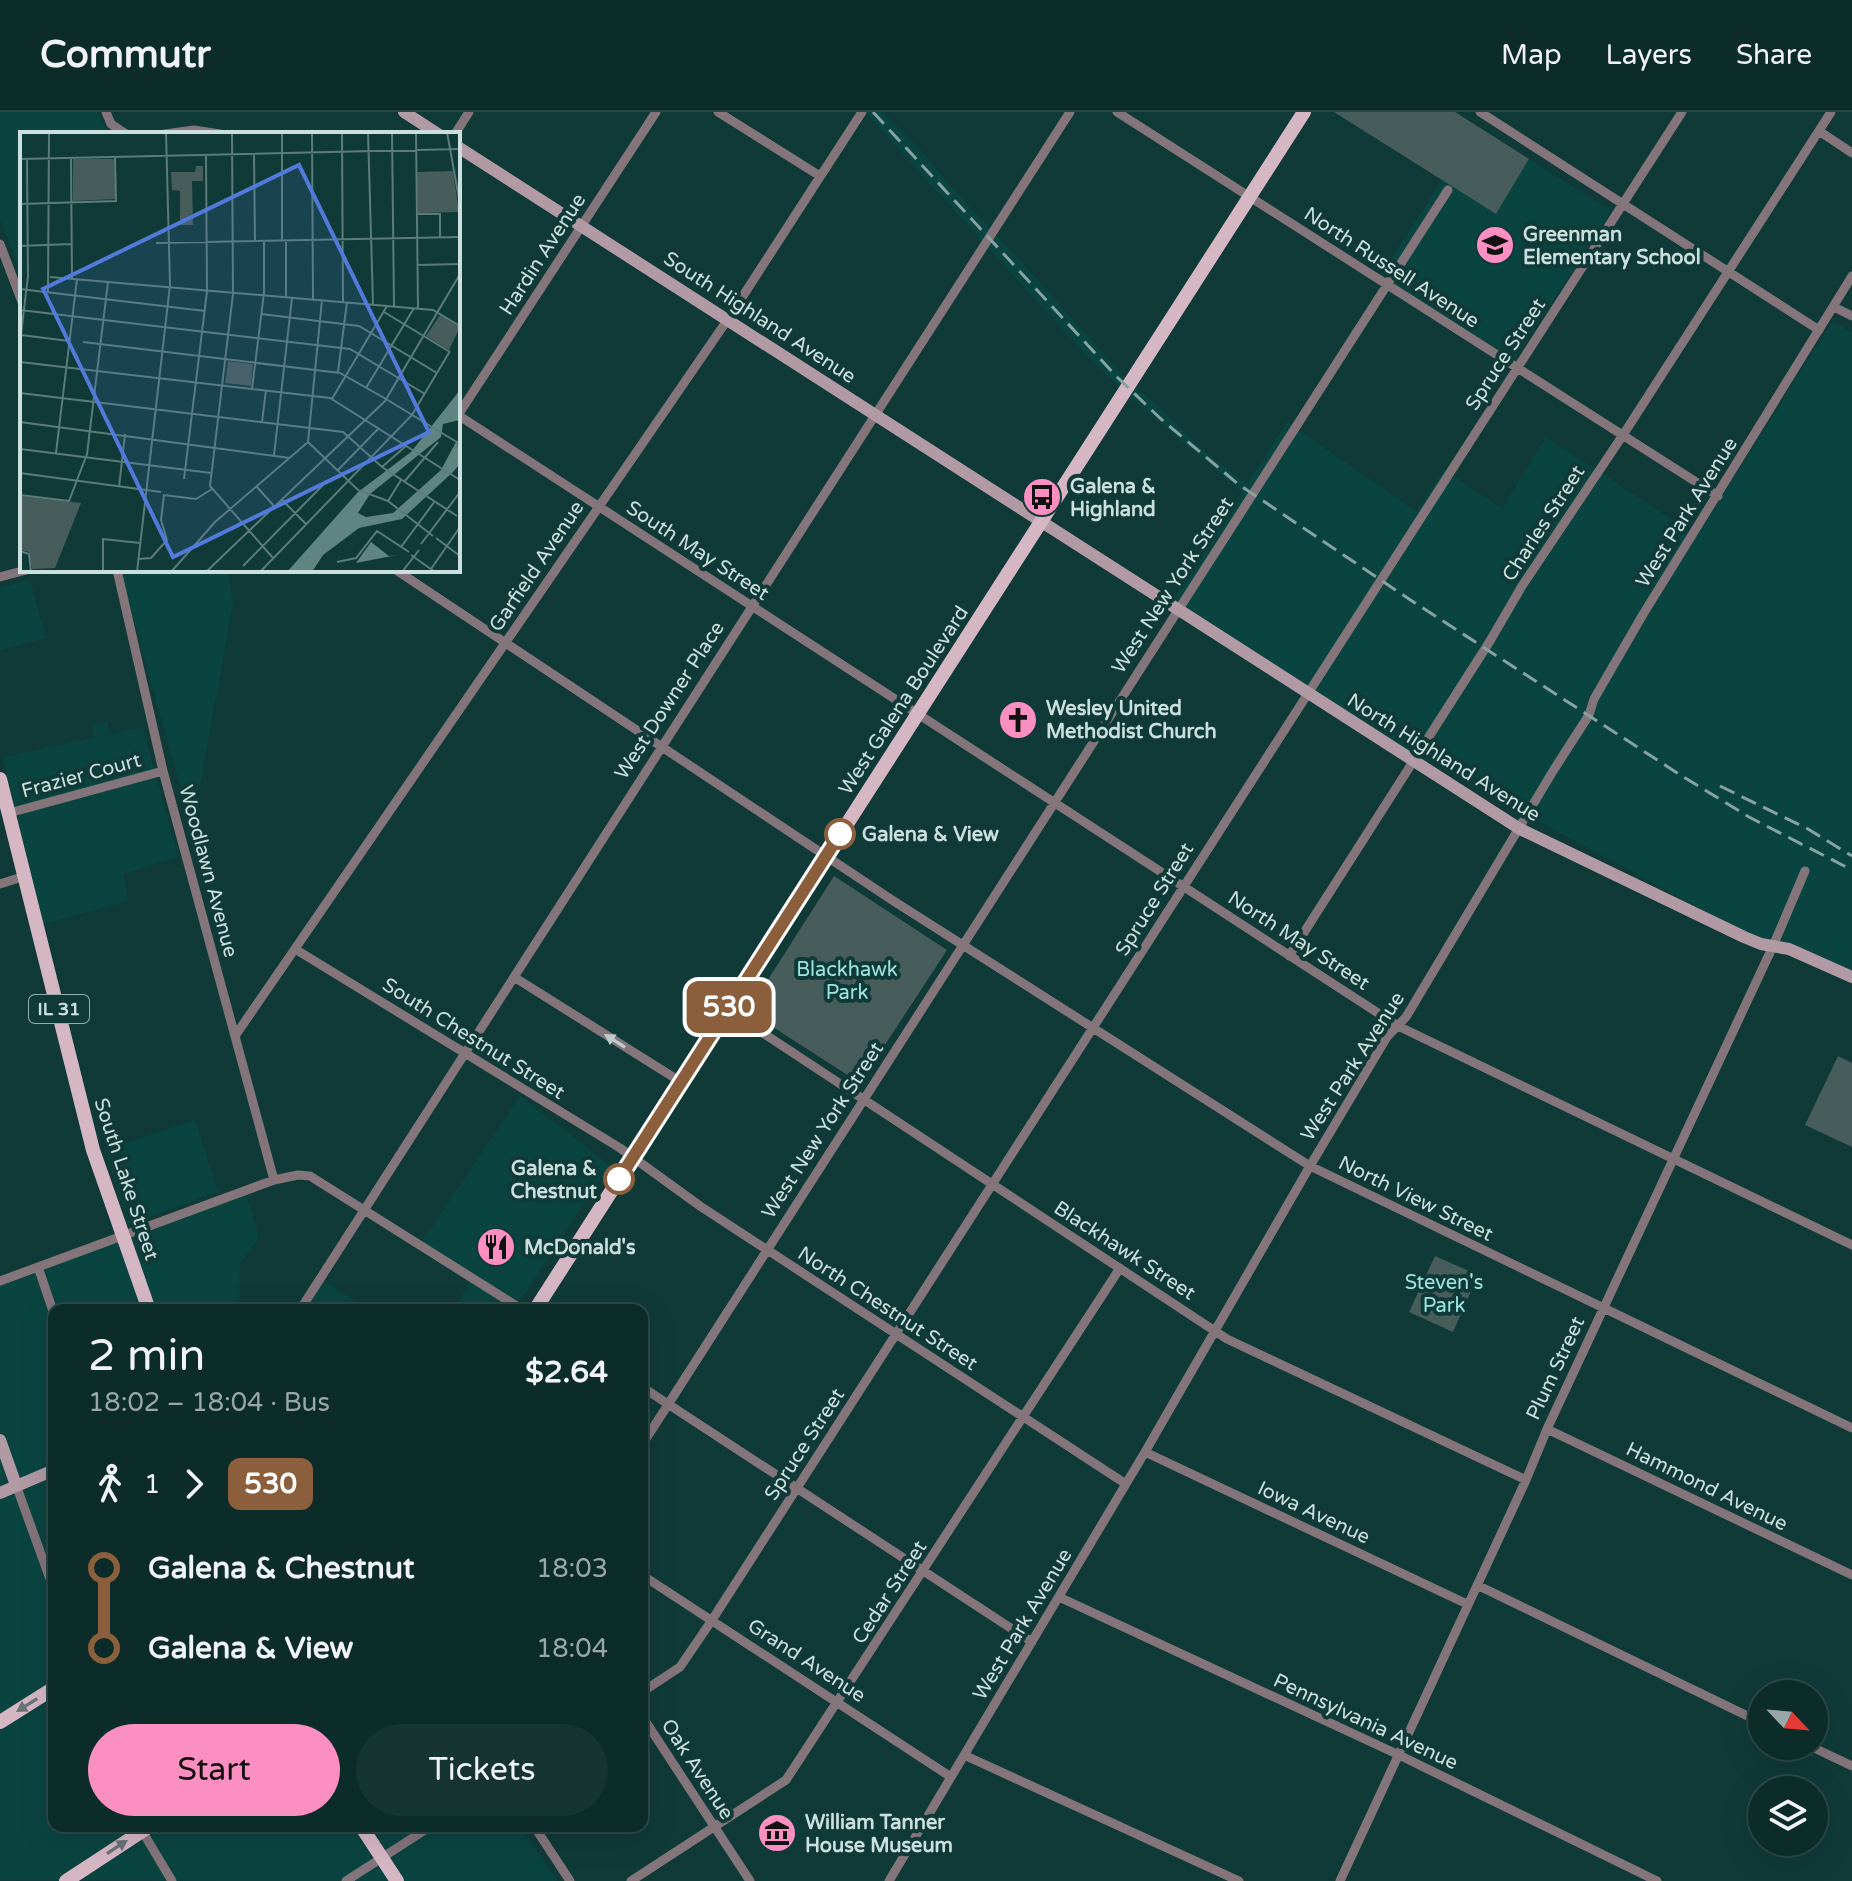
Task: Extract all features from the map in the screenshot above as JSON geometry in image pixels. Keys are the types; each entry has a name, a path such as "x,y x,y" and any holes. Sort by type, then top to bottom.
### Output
{"main road":[{"name":"West Galena Boulevard","path":"539,1304 1304,112"},
{"name":"South Lake Street","path":"0,779 93,1150 147,1304"},
{"path":"0,1722 48,1692"},
{"path":"66,1881 138,1832"},
{"path":"365,1832 397,1881"}],"street":[{"path":"106,112 111,124 123,132"},
{"path":"404,112 435,132"},
{"path":"456,132 469,112"},
{"name":"Hardin Avenue","path":"460,412 656,112"},
{"path":"718,112 820,176"},
{"name":"Garfield Avenue","path":"235,1036 728,319 862,112"},
{"name":"West Downer Place","path":"304,1304 1070,112"},
{"name":"North Russell Avenue","path":"1117,112 1718,496"},
{"path":"1480,112 1496,116 1623,204 1819,330"},
{"name":"Spruce Street","path":"648,1688 680,1667 712,1620 1682,112"},
{"name":"Charles Street","path":"1289,956 1497,631 1522,586 1831,112"},
{"path":"1819,131 1852,153"},
{"path":"180,132 207,132"},
{"name":"South Highland Avenue","path":"460,148 1041,520"},
{"name":"West New York Street","path":"648,1436 1448,190"},
{"path":"0,244 20,297"},
{"name":"West Park Avenue","path":"889,1881 1145,1452 1387,1037 1398,1026 1520,829 1589,715 1594,699 1642,616 1852,276"},
{"path":"1834,307 1852,316"},
{"name":"South May Street","path":"460,416 917,716"},
{"name":"North Highland Avenue","path":"1041,520 1520,829 1744,937 1813,958 1852,977"},
{"path":"0,577 20,572"},
{"name":"Woodlawn Avenue","path":"117,572 163,771 274,1180"},
{"name":"North View Street","path":"399,572 825,857 1310,1166 1852,1428"},
{"name":"North May Street","path":"917,716 1398,1026 1852,1245"},
{"name":"Frazier Court","path":"9,813 163,771"},
{"name":"Plum Street","path":"1340,1881 1805,871"},
{"path":"0,884 25,876"},
{"name":"South Chestnut Street","path":"295,949 620,1148 632,1159"},
{"path":"514,977 681,1082"},
{"name":"Blackhawk Street","path":"728,1010 1242,1346 1526,1480"},
{"name":"North Chestnut Street","path":"632,1159 1126,1484"},
{"path":"0,1281 274,1180 298,1175 310,1176 514,1304"},
{"path":"38,1267 51,1304"},
{"name":"Cedar Street","path":"631,1881 786,1780 1120,1268"},
{"path":"648,1391 1032,1642"},
{"name":"Hammond Avenue","path":"1547,1429 1852,1575"},
{"path":"0,1440 48,1573"},
{"name":"Iowa Avenue","path":"1145,1452 1467,1604"},
{"path":"0,1493 48,1472"},
{"name":"Grand Avenue","path":"648,1579 951,1777"},
{"path":"1477,1585 1748,1716"},
{"name":"Pennsylvania Avenue","path":"1059,1597 1399,1755 1657,1881"},
{"name":"Oak Avenue","path":"648,1725 750,1881"},
{"path":"964,1755 1239,1881"},
{"path":"1828,1755 1852,1766"},
{"path":"146,1832 172,1881"},
{"path":"346,1881 422,1832"},
{"path":"538,1832 570,1881"}],"shaded area":[{"path":"0,112 97,112 109,132 20,132 20,271 0,220"},
{"path":"865,112 882,112 924,154 1123,376 1204,451 1247,484 1287,422 1417,512 1444,469 1502,509 1546,437 1697,536 1832,322 1852,332 1852,981 1751,936 1407,750 1173,599 1242,492 1133,400 1084,353"},
{"name":"Greenman Elementary School","path":"1529,159 1611,211 1515,360 1380,276 1442,180 1496,214"},
{"path":"121,572 227,572 233,602 192,829"},
{"path":"30,580 46,638 0,650 0,588"},
{"path":"107,721 110,734 143,727 178,857 123,874 128,901 43,924 3,757 94,738 92,724"},
{"path":"520,1096 609,1165 518,1304 457,1304 471,1280 419,1246"},
{"path":"195,1120 218,1192 129,1224 105,1150"},
{"path":"246,1194 259,1237 240,1264 239,1304 48,1304 48,1832 524,1832 557,1881 0,1880 0,1281"},
{"path":"322,1280 360,1304 306,1304"}],"green space":[{"path":"1334,112 1455,112 1529,159 1496,214"},
{"name":"Blackhawk Park","path":"834,876 947,950 860,1083 748,1011"},
{"path":"1838,1056 1852,1063 1852,1147 1805,1125"},
{"name":"Steven's Park","path":"1435,1256 1478,1275 1453,1332 1409,1312"}],"railway":[{"path":"873,112 1117,377 1238,484 1682,776 1749,817 1852,870"},
{"path":"1720,786 1808,829 1852,856"}],"bus line":[{"name":"530","path":"619,1179 840,834"}],"place":[{"name":"Greenman Elementary School","path":"1495,245"},
{"name":"Galena & Highland","path":"1042,497"},
{"name":"Wesley United Methodist Church","path":"1018,720"},
{"name":"Galena & View","path":"840,834"},
{"name":"Galena & Chestnut","path":"619,1179"},
{"name":"McDonald's","path":"496,1247"},
{"name":"William Tanner House Museum","path":"777,1833"}]}
